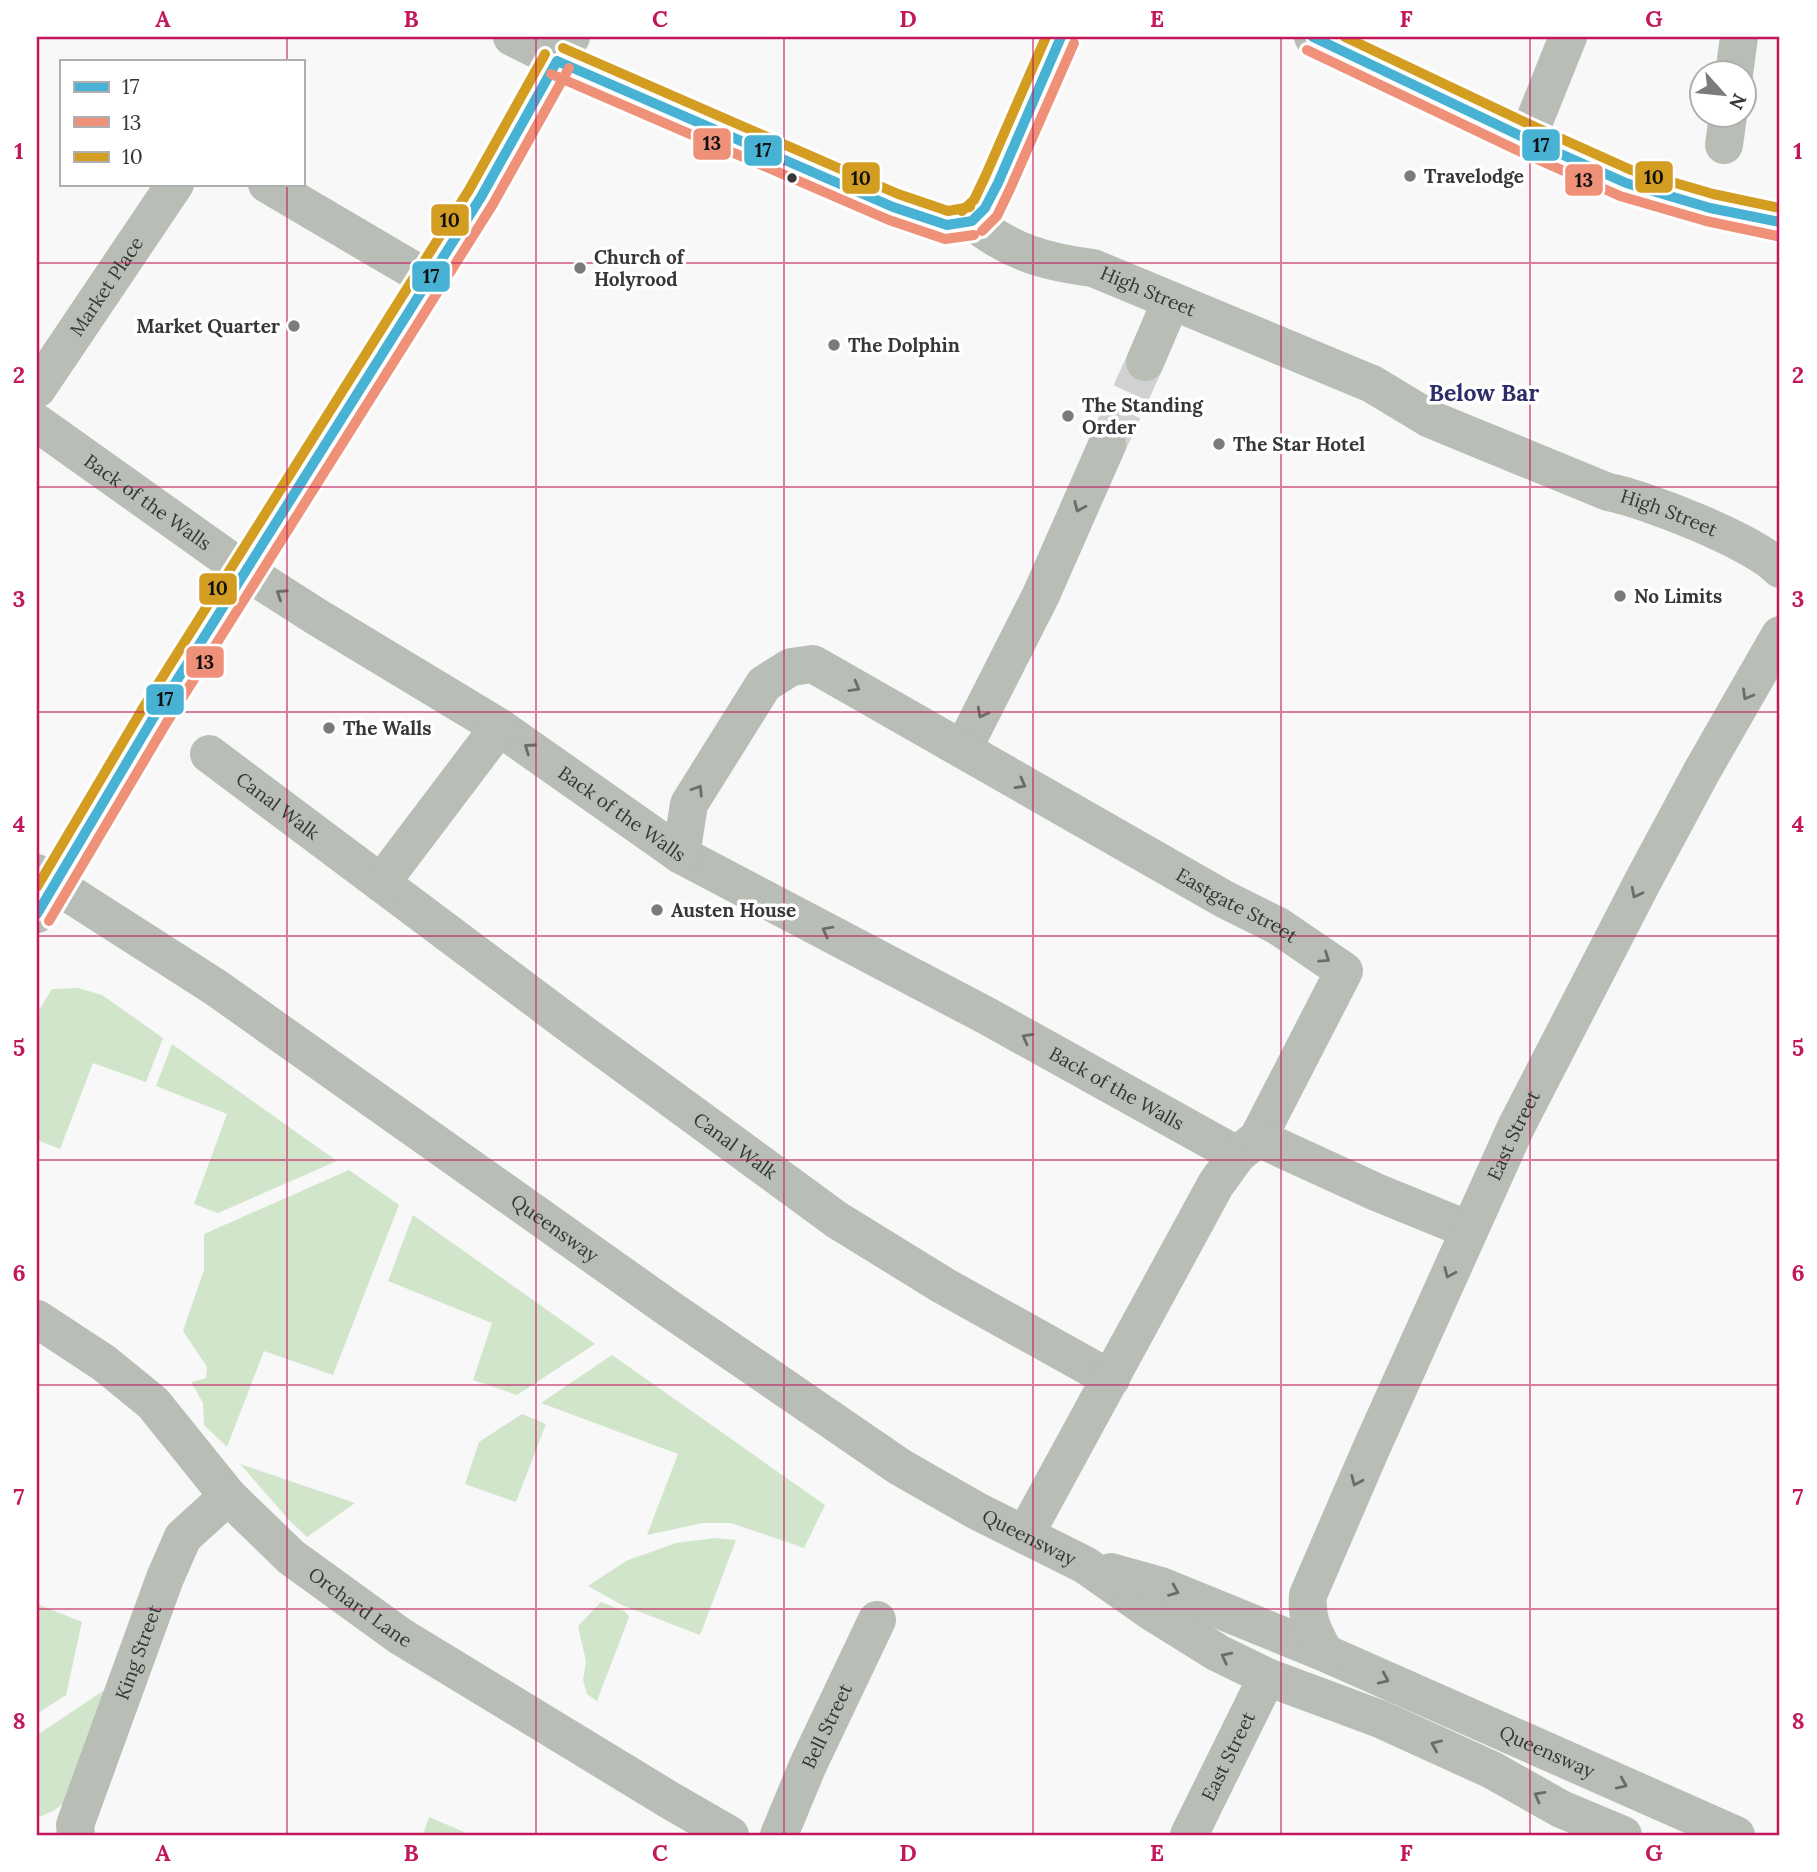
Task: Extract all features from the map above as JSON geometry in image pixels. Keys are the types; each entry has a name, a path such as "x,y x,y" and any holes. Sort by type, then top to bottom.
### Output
{"street":[{"path":"512,37 564,49 902,211 947,225 972,221 985,208 1061,37"},
{"path":"1313,37 1626,183 1710,208 1780,222"},
{"path":"1527,139 1568,37"},
{"path":"1736,60 1739,37"},
{"path":"43,891 430,280 481,197 564,49"},
{"name":"Market Place","path":"37,389 174,186"},
{"path":"270,186 430,280"},
{"name":"High Street","path":"972,221 995,239 1053,263 1093,268 1372,384 1430,419 1608,492 1630,496 1709,528 1762,553 1780,569"},
{"path":"1144,362 1171,302"},
{"name":"Back of the Walls","path":"37,423 245,571 499,727 681,855 987,1016 1247,1147 1376,1192 1469,1230"},
{"path":"963,748 1041,595 1107,445"},
{"name":"East Street","path":"1325,1653 1309,1624 1307,1611 1308,1595 1314,1577 1469,1230 1516,1127 1644,879 1780,635"},
{"name":"Eastgate Street","path":"681,855 689,804 764,684 790,667 813,664 1224,899 1278,926 1344,971 1247,1147"},
{"path":"381,883 499,727"},
{"name":"Canal Walk","path":"209,754 836,1220 944,1286 1111,1379"},
{"name":"Queensway","path":"43,891 215,987 671,1310 936,1489 1085,1564 1161,1586 1325,1653 1736,1835"},
{"path":"1025,1535 1216,1184 1247,1147"},
{"name":"Orchard Lane","path":"37,1319 104,1363 153,1403 228,1496 291,1557 400,1636 730,1835"},
{"name":"King Street","path":"68,1832 183,1537 228,1496"},
{"name":"Queensway","path":"1085,1564 1149,1610 1218,1653 1267,1677 1392,1725 1492,1770 1561,1809 1623,1835"},
{"name":"Bell Street","path":"779,1835 808,1765 877,1620"},
{"name":"East Street","path":"1189,1835 1267,1677"}],"green space":[{"path":"78,988 102,995 163,1038 146,1082 93,1063 60,1149 37,1140 37,1013 52,989"},
{"path":"172,1044 337,1161 218,1213 194,1204 227,1114 156,1086"},
{"path":"349,1170 399,1205 333,1375 264,1351 227,1447 204,1425 203,1403 191,1382 206,1378 207,1367 183,1331 204,1270 204,1234"},
{"path":"413,1215 595,1344 517,1395 473,1380 492,1323 388,1281"},
{"path":"612,1355 825,1505 804,1548 731,1523 703,1523 647,1535 678,1454 541,1403"},
{"path":"522,1414 546,1424 516,1502 465,1484 479,1442"},
{"path":"240,1464 355,1503 307,1537"},
{"path":"715,1538 736,1540 700,1635 622,1605 588,1586 626,1561 676,1543"},
{"path":"601,1602 626,1612 629,1617 597,1701 587,1694 583,1680 586,1661 578,1626"},
{"path":"37,1604 82,1622 66,1695 37,1714"},
{"path":"112,1685 66,1801 55,1810 37,1818 37,1735"},
{"path":"429,1817 471,1835 423,1835"}],"tunnel":[{"path":"1107,445 1145,362"}],"transit line":[{"name":"10","path":"962,211 974,200 1046,37"},
{"name":"17","path":"972,221 985,208 998,183 1061,37"},
{"name":"17","path":"1313,37 1626,183 1710,208 1780,222"},
{"name":"10","path":"1345,37 1631,170 1713,194 1780,208"},
{"name":"13","path":"982,231 997,216 1074,43"},
{"name":"10","path":"563,48 898,194 948,211 970,207"},
{"name":"13","path":"1307,50 1620,196 1706,221 1777,236"},
{"name":"10","path":"37,887 143,708 469,190 545,54"},
{"name":"17","path":"557,61 893,207 947,225 972,221"},
{"name":"17","path":"37,914 155,715 481,197 557,61"},
{"name":"13","path":"49,921 167,722 493,204 569,68"},
{"name":"13","path":"551,74 889,220 945,239 974,235"}],"place":[{"name":"Travelodge","path":"1410,176"},
{"name":"Church of Holyrood","path":"580,268"},
{"name":"Market Quarter","path":"294,326"},
{"name":"The Dolphin","path":"834,345"},
{"name":"The Standing Order","path":"1068,416"},
{"name":"The Star Hotel","path":"1219,444"},
{"name":"No Limits","path":"1620,596"},
{"name":"The Walls","path":"329,728"},
{"name":"Austen House","path":"657,910"}],"district":[{"name":"Below Bar","path":"1484,393"}]}
